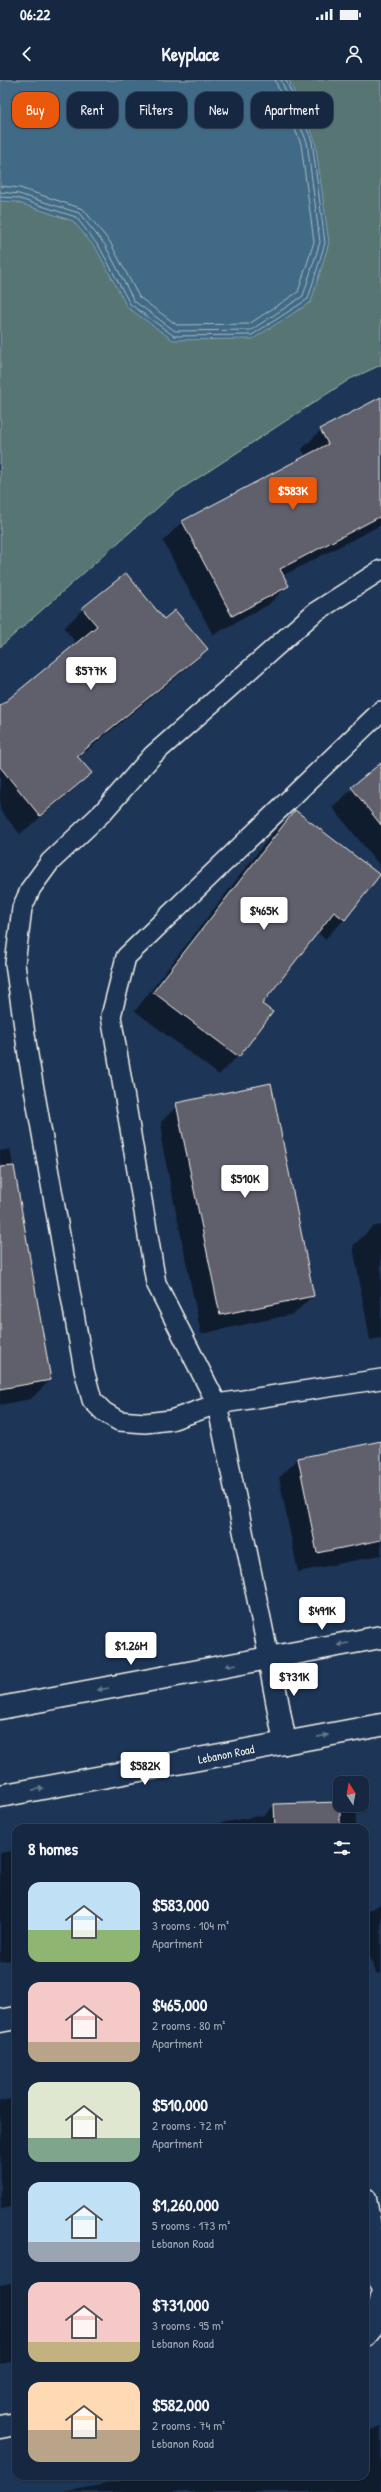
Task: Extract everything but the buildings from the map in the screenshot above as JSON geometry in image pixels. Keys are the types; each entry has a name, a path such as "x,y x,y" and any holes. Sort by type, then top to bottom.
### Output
{"main road":[{"path":"0,1708 381,1637"},
{"path":"269,1658 285,1743"},
{"name":"Lebanon Road","path":"0,1796 381,1725"},
{"path":"0,2021 12,2019"},
{"path":"369,2220 381,2285"},
{"path":"369,2330 375,2323 381,2297"},
{"path":"0,2427 12,2425"}],"lane":[{"path":"381,570 314,613 153,754 102,813 50,862 31,888 22,908 15,964 28,1055 83,1362 92,1400 104,1412 118,1421 145,1423 171,1420 216,1404 381,1379"},
{"path":"269,1658 216,1404 156,1283 111,1016 126,957 381,711"}],"green space":[{"path":"0,80 381,80 381,365 350,379 172,495 0,647"}],"water":[{"path":"0,80 289,80 294,92 251,92 251,128 310,128 315,140 329,243 311,302 253,339 173,340 127,307 97,250 73,221 16,202 0,201"}]}
